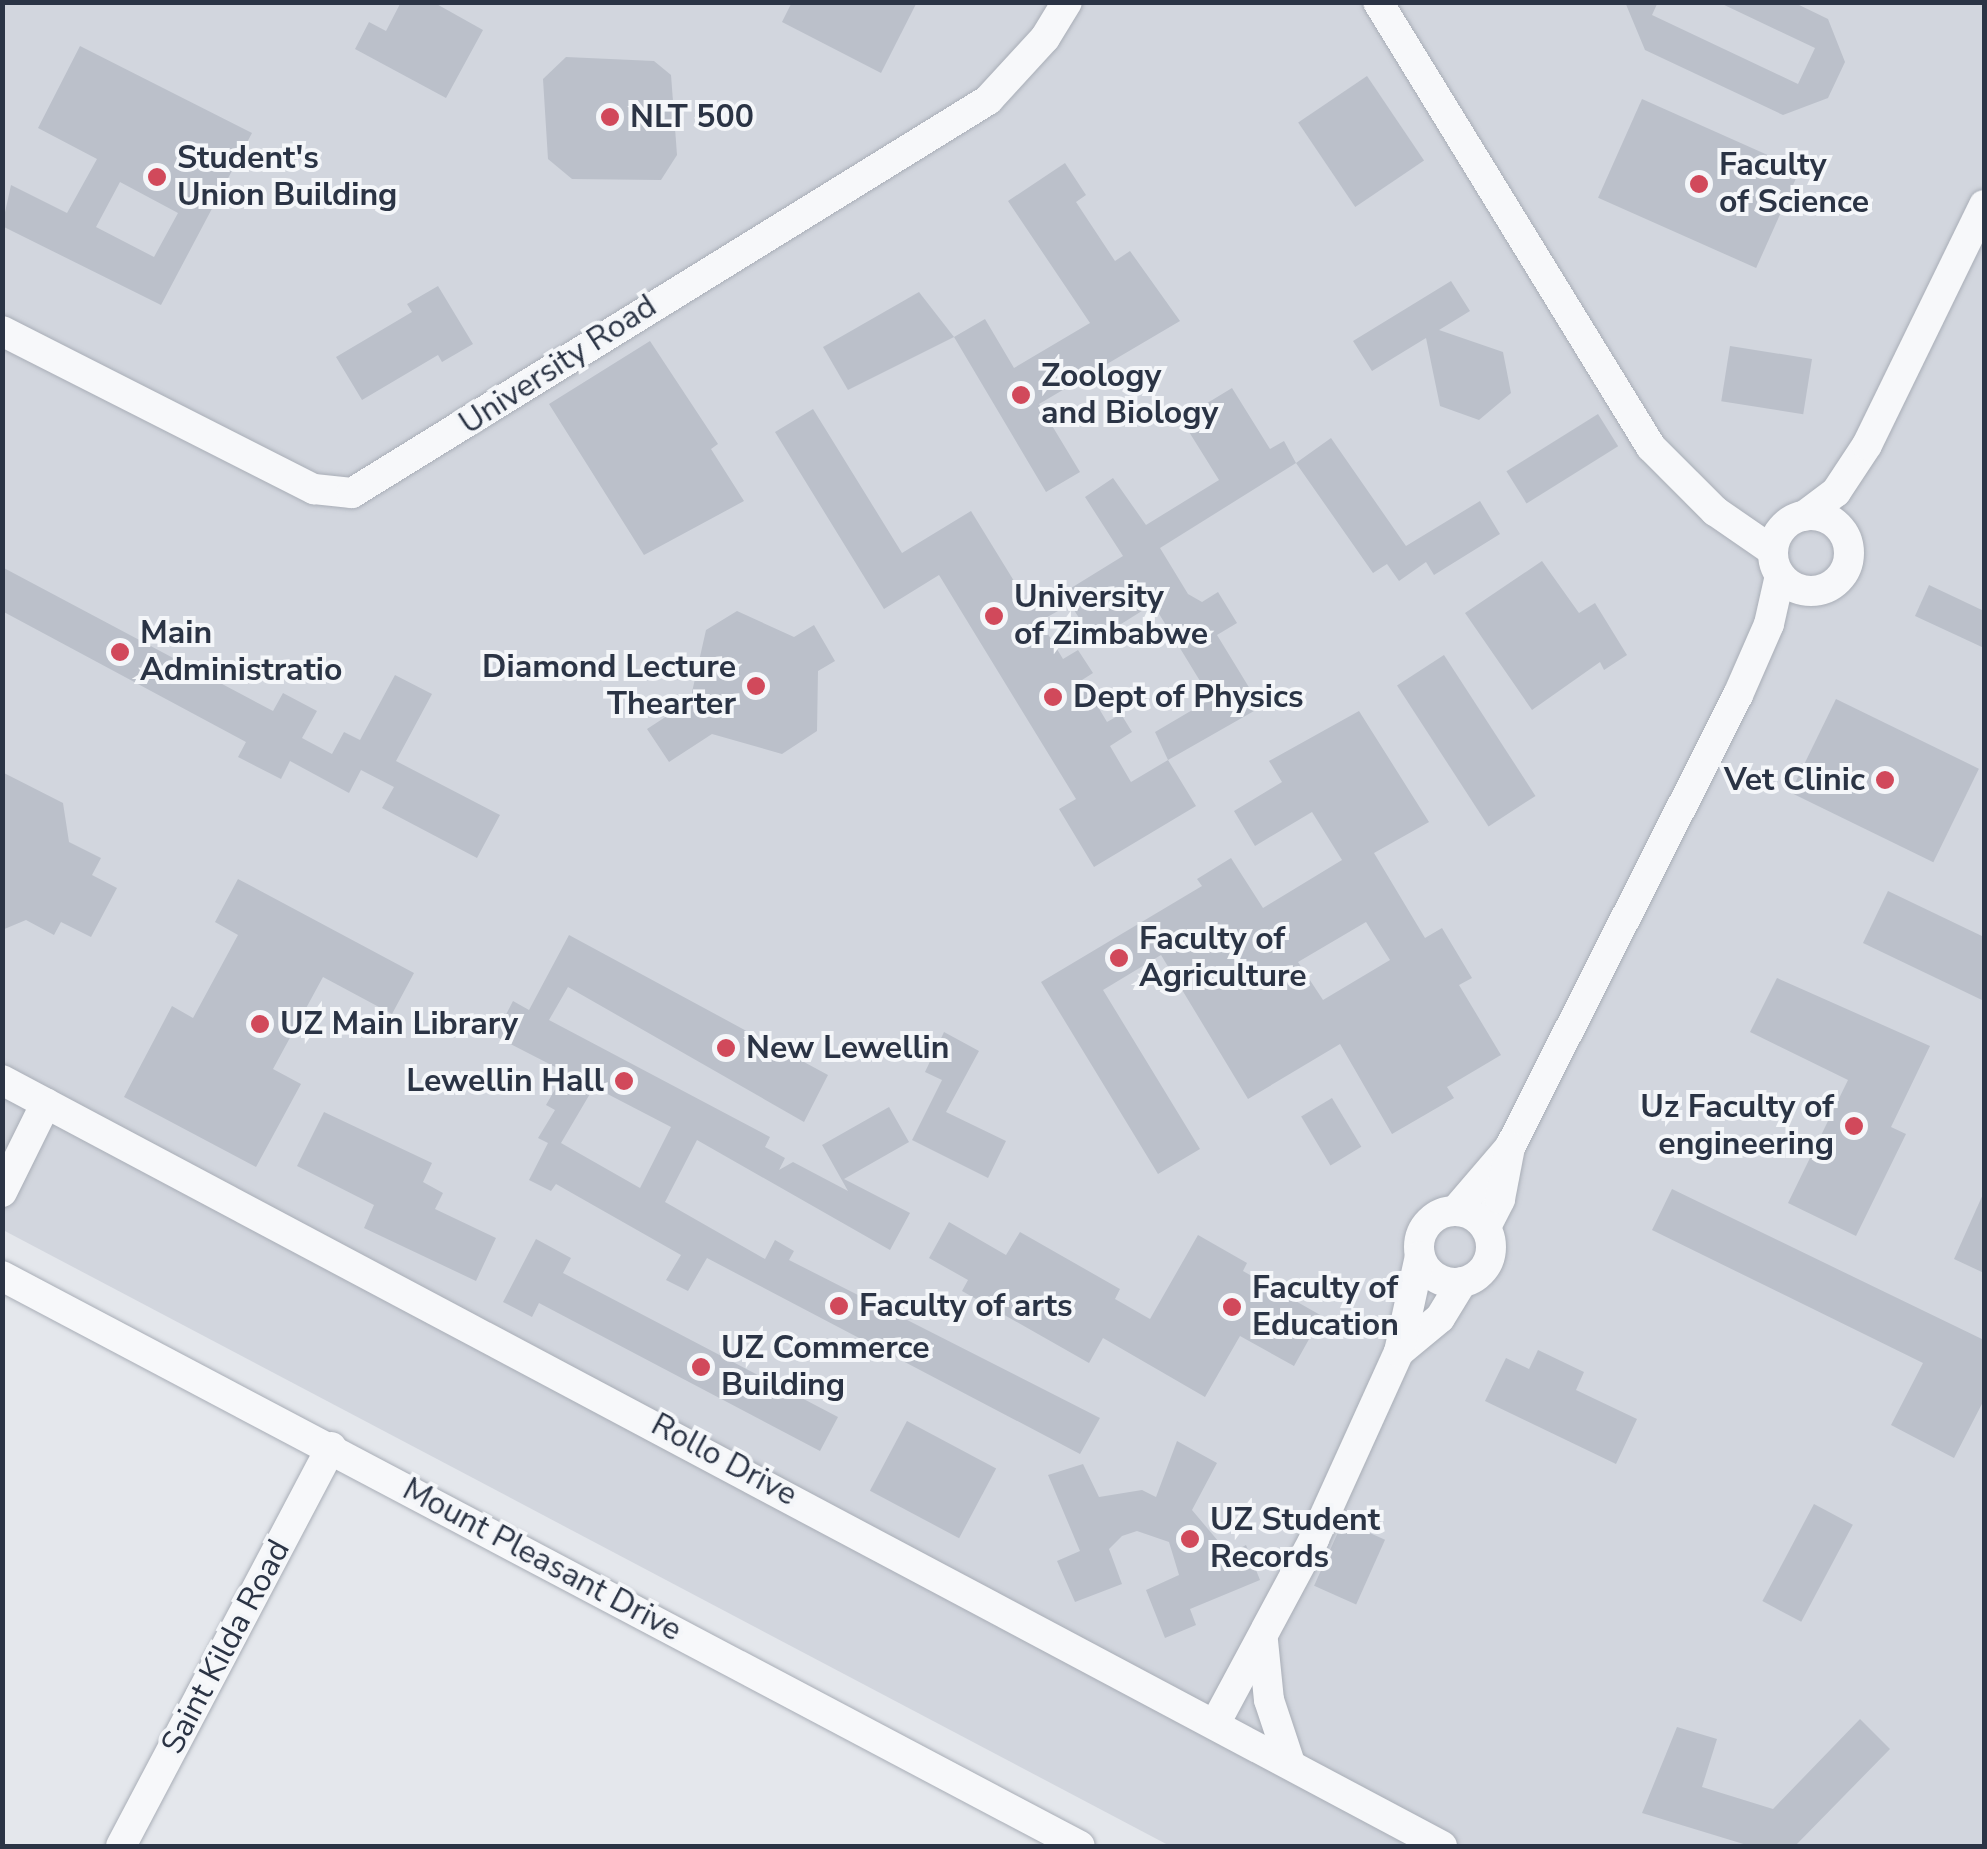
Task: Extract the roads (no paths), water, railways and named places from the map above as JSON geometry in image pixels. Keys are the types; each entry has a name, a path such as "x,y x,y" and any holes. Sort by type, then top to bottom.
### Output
{"street":[{"name":"University Road","path":"2,331 314,490 352,493 988,100 1045,38 1067,2"},
{"path":"1378,2 1651,447 1800,590 1825,589"},
{"path":"1216,1724 1263,1641 1399,1352 1424,1228 1437,1214 1456,1210 1510,1147 1738,695 1769,624 1776,563 1798,518 1836,492 1867,446 1984,205"},
{"path":"1738,695 1791,616 1844,574 1846,537 1867,446"},
{"path":"1715,511 1829,519 1846,537"},
{"name":"Rollo Drive","path":"6,1091 46,1103 1442,1846"},
{"path":"2,1192 46,1103"},
{"path":"1399,1352 1440,1318 1462,1282 1486,1265 1491,1251 1486,1228 1500,1199 1510,1147"},
{"path":"1456,1210 1486,1228"},
{"path":"1420,1256 1436,1278 1462,1282"},
{"name":"Mount Pleasant Drive","path":"2,1276 1080,1846"},
{"name":"Saint Kilda Road","path":"121,1846 330,1447"},
{"path":"1263,1641 1268,1700 1290,1763"}],"place":[{"name":"NLT 500","path":"610,117"},
{"name":"Student's Union Building","path":"157,177"},
{"name":"Faculty of Science","path":"1699,184"},
{"name":"Zoology and Biology","path":"1021,395"},
{"name":"University of Zimbabwe","path":"994,616"},
{"name":"Main Administratio","path":"120,652"},
{"name":"Diamond Lecture Thearter","path":"756,686"},
{"name":"Dept of Physics","path":"1053,697"},
{"name":"Vet Clinic","path":"1885,780"},
{"name":"Faculty of Agriculture","path":"1119,958"},
{"name":"UZ Main Library","path":"260,1024"},
{"name":"New Lewellin","path":"726,1048"},
{"name":"Lewellin Hall","path":"624,1081"},
{"name":"Uz Faculty of engineering","path":"1854,1126"},
{"name":"Faculty of arts","path":"839,1306"},
{"name":"Faculty of Education","path":"1232,1307"},
{"name":"UZ Commerce Building","path":"701,1367"},
{"name":"UZ Student Records","path":"1190,1539"}]}
